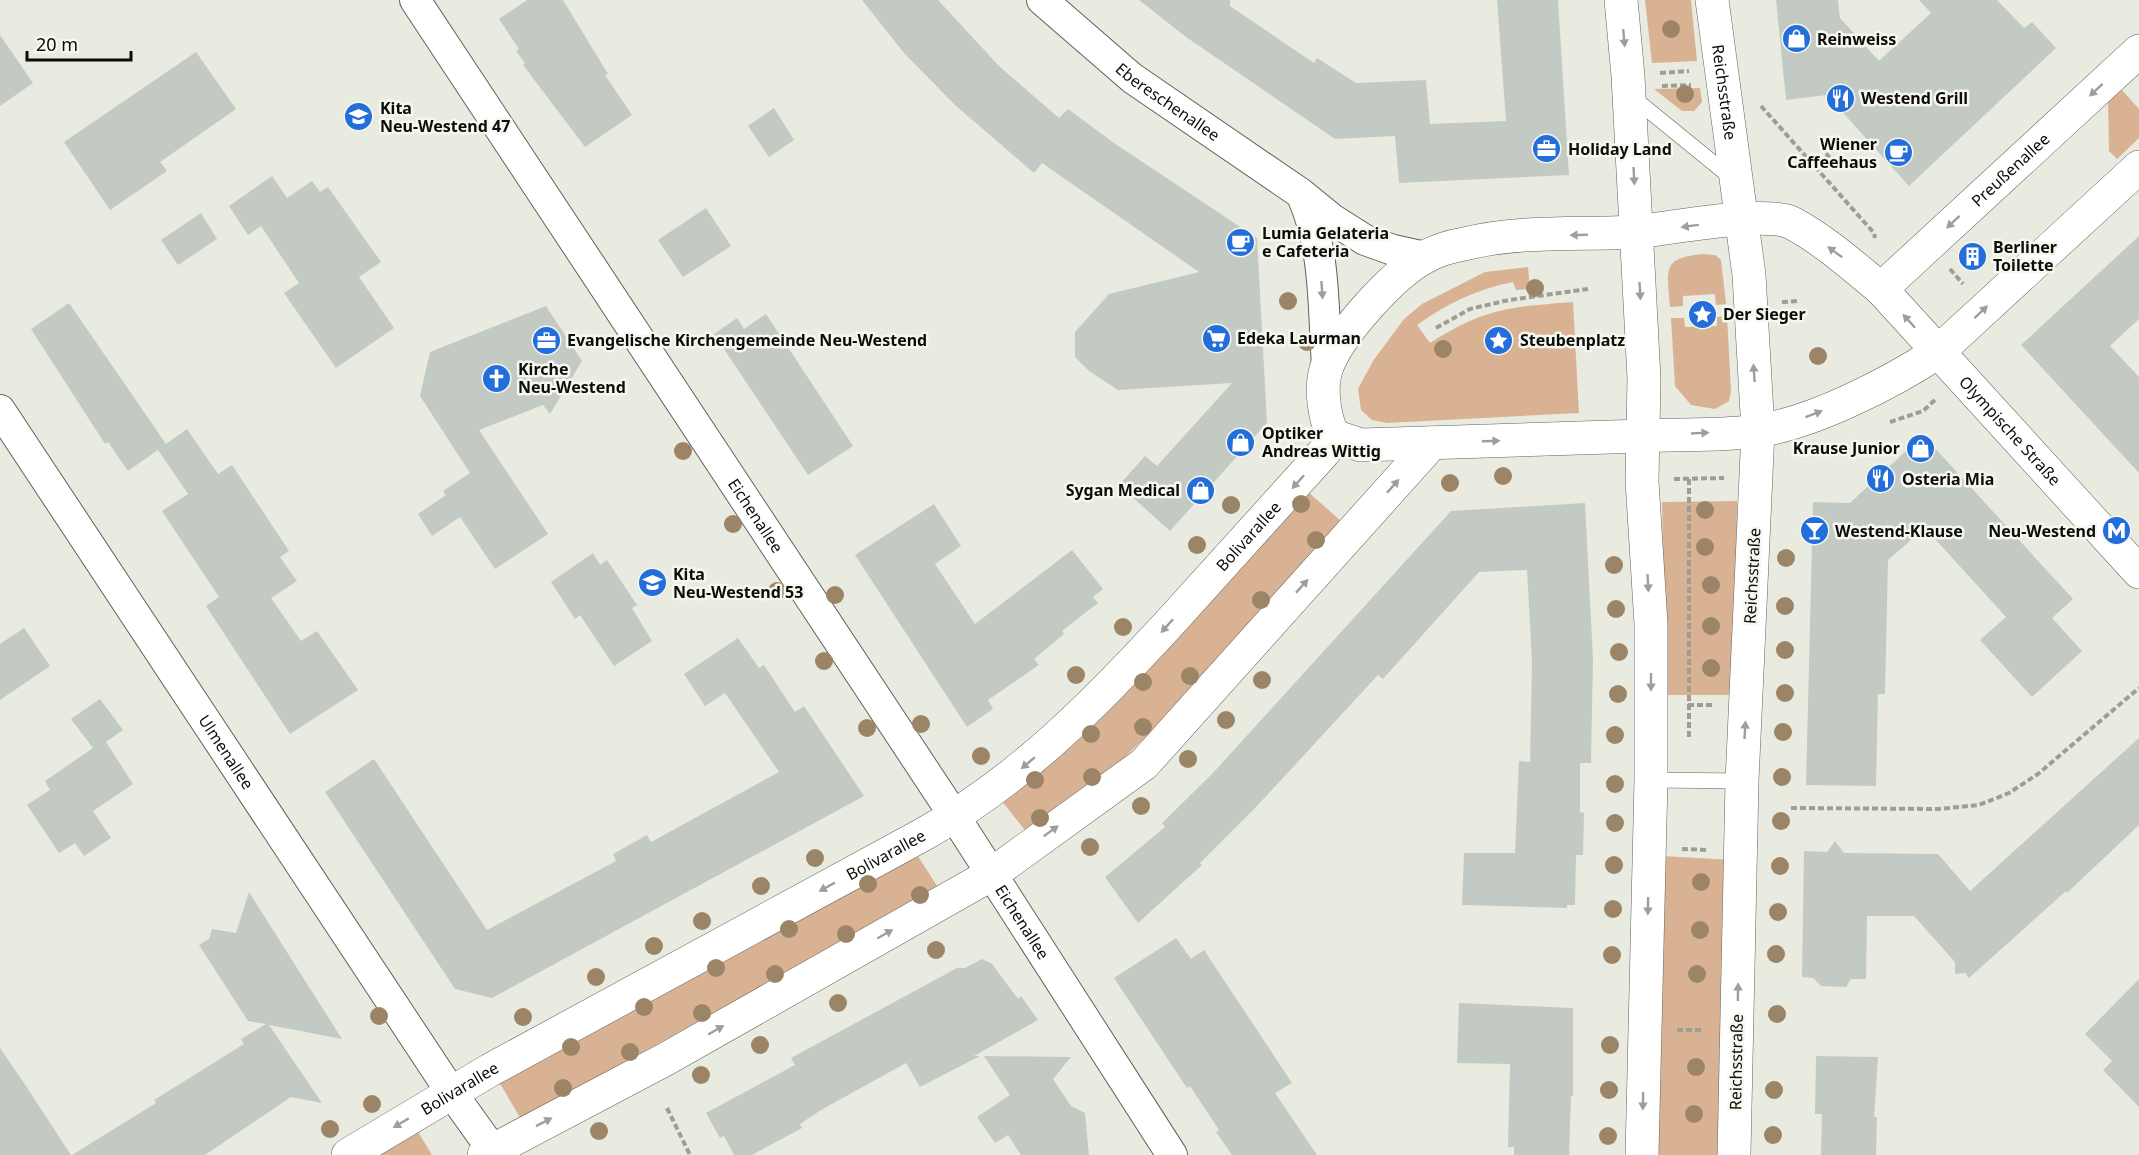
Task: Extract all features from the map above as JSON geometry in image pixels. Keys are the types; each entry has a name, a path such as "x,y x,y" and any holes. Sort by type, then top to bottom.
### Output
{"street":[{"name":"Eichenallee","path":"415,0 955,817 1172,1155"},
{"name":"Ebereschenallee","path":"1041,0 1132,78 1300,193 1332,219 1365,240 1393,250 1425,257"},
{"path":"1620,0 1645,85 1637,232 1644,378 1642,481 1651,624 1651,780 1642,1155"},
{"name":"Reichsstraße","path":"1712,0 1749,275 1758,431 1742,781 1734,1155"},
{"name":"Preußenallee","path":"1881,289 2139,51"},
{"path":"1881,289 1837,253 1791,223 1743,220 1637,232 1494,238 1463,244 1425,257 1367,308 1343,337 1327,366 1324,402 1327,422 1333,436 1361,445 1758,431 1809,416 1868,391 1910,370 1938,352 2139,167"},
{"name":"Ebereschenallee","path":"1300,193 1313,220 1320,251 1327,366"},
{"name":"Olympische Straße","path":"1881,289 2139,572"},
{"name":"Ulmenallee","path":"0,410 491,1153"},
{"name":"Bolivarallee","path":"348,1155 451,1092 955,817 1019,770 1107,691 1325,451 1333,436"},
{"path":"491,1153 666,1059 992,874 1144,764 1244,649 1432,443"}],"lane":[{"path":"1645,85 1737,183"},
{"path":"1651,780 1742,781"}],"path":[{"path":"1645,85 1698,70"},
{"path":"1645,85 1700,84"},
{"path":"1755,99 1874,233"},
{"path":"1836,164 1827,156 1842,141"},
{"path":"1945,264 1965,286"},
{"path":"1436,328 1470,309 1509,300 1588,289"},
{"path":"1671,480 1728,477"},
{"path":"1689,479 1689,738"},
{"path":"1791,808 1939,809 1979,805 2009,793 2038,774 2139,688"},
{"path":"1679,705 1722,705"},
{"path":"1675,849 1709,850"},
{"path":"1672,1029 1713,1030"},
{"path":"667,1108 690,1155"}],"shaded area":[{"path":"1645,0 1691,0 1697,61 1652,63"},
{"path":"1700,88 1702,102 1694,111 1682,111 1654,89"},
{"path":"2120,88 2139,109 2139,138 2117,159 2109,151 2108,99"},
{"path":"1715,255 1721,260 1726,304 1716,305 1715,294 1683,296 1683,306 1670,307 1668,275 1673,263 1689,256"},
{"path":"1528,267 1530,289 1516,290 1513,282 1474,293 1439,310 1417,325 1430,343 1449,331 1499,311 1573,302 1579,413 1387,423 1372,420 1361,410 1358,389 1373,361 1404,319 1422,304 1485,272"},
{"path":"1727,316 1731,391 1729,401 1715,409 1691,405 1675,386 1671,318 1684,318 1685,327 1717,326 1717,317"},
{"path":"1307,491 1341,521 1224,653 1133,749 1101,779 1028,834 1001,800 1070,747 1103,716"},
{"path":"1737,501 1736,695 1665,695 1662,502"},
{"path":"916,853 939,889 521,1119 499,1082"},
{"path":"1662,856 1733,860 1725,1155 1655,1155"},
{"path":"417,1130 432,1155 375,1155"}],"building":[{"path":"527,0 563,0 608,74 605,75 632,115 585,147 523,65 525,63 516,51 519,49 499,19"},
{"path":"862,0 938,0 999,66 1059,118 1068,109 1114,143 1257,238 1267,423 1170,531 1119,485 1145,456 1157,466 1232,383 1118,390 1089,371 1075,357 1075,332 1109,294 1199,272 1042,163 1034,173 955,105 904,53"},
{"path":"1139,0 1230,0 1230,6 1314,63 1317,58 1356,83 1426,80 1430,124 1506,121 1497,0 1558,0 1569,175 1399,183 1395,136 1335,139 1186,37"},
{"path":"1776,0 1838,0 1840,18 1879,61 1931,13 1919,0 1997,0 2024,28 2032,22 2056,48 1909,186 1827,95 1786,100"},
{"path":"0,35 33,83 0,106"},
{"path":"196,52 236,109 160,162 167,171 110,210 64,142"},
{"path":"774,108 794,140 769,157 748,126"},
{"path":"272,176 287,198 312,181 320,192 328,187 381,262 359,277 394,328 336,368 284,293 299,283 261,226 248,235 229,206"},
{"path":"706,208 731,246 683,277 658,240"},
{"path":"201,213 217,239 178,265 161,240"},
{"path":"2139,236 2139,319 2110,346 2139,377 2139,473 2021,345"},
{"path":"69,303 166,444 187,429 218,474 232,465 289,551 280,557 297,581 271,598 301,641 317,631 358,690 290,734 206,606 219,597 162,511 188,494 158,450 128,471 108,442 105,444 31,329"},
{"name":"Kirche Neu-Westend","path":"546,306 582,361 550,414 543,405 479,430 548,534 495,569 460,517 432,536 418,514 446,495 443,491 470,473 420,396 430,352"},
{"path":"766,314 853,446 808,475 714,334 737,318 744,329"},
{"path":"1923,435 2073,599 2052,618 2082,651 2032,697 1980,640 2006,617 1925,528 1888,560 1885,694 1878,694 1876,786 1806,785 1813,502 1850,503"},
{"path":"1585,503 1593,659 1591,763 1580,763 1580,812 1584,813 1583,855 1576,855 1575,905 1567,905 1567,908 1462,905 1464,853 1515,853 1519,761 1530,762 1532,662 1527,570 1479,572 1383,679 1378,675 1257,806 1200,863 1202,865 1138,923 1105,877 1165,827 1162,823 1212,774 1451,511"},
{"path":"934,504 961,546 935,564 975,624 1072,550 1103,589 1093,597 1098,603 1062,631 1064,634 1034,659 1039,665 988,700 993,709 967,727 855,555"},
{"name":"Kita Neu-Westend 53","path":"593,553 600,565 607,560 637,605 632,608 652,641 614,666 580,615 575,619 551,582"},
{"path":"24,628 50,666 0,700 0,644"},
{"path":"738,638 759,668 764,665 795,712 804,706 864,796 492,998 455,989 325,792 374,759 487,930 616,861 613,854 647,835 651,842 779,772 725,693 705,706 684,674"},
{"path":"100,699 123,730 106,742 133,784 93,811 111,838 84,856 75,843 59,853 27,805 50,790 45,781 93,748 71,719"},
{"path":"2139,738 2139,825 2067,893 2066,891 1969,978 1965,973 1955,974 1955,962 1914,916 1867,916 1866,979 1851,979 1846,987 1821,986 1813,978 1802,977 1804,851 1827,852 1835,841 1844,853 1938,854 1970,891"},
{"path":"249,892 342,1039 269,1025 322,1103 291,1097 205,1155 72,1155 156,1103 154,1100 244,1044 241,1039 266,1024 248,1021 199,945 209,939 212,929 236,933"},
{"path":"1176,938 1191,959 1204,950 1292,1083 1275,1093 1317,1155 1232,1155 1216,1132 1219,1130 1190,1086 1187,1088 1114,978"},
{"path":"982,959 992,964 1018,999 1021,996 1038,1020 974,1056 980,1056 920,1087 906,1063 821,1110 800,1124 802,1128 752,1155 734,1155 724,1136 720,1138 706,1113 795,1065 791,1058 957,968 965,968"},
{"path":"2139,979 2139,1107 2103,1070 2112,1061 2085,1034"},
{"path":"1459,1003 1573,1008 1573,1096 1571,1096 1569,1155 1514,1155 1514,1147 1508,1147 1510,1064 1457,1063"},
{"path":"0,1048 24,1083 71,1155 0,1155"},
{"path":"984,1056 1071,1057 1053,1079 1071,1106 1085,1113 1089,1155 1021,1155 1008,1135 995,1143 977,1117 1010,1095"},
{"path":"1816,1056 1878,1057 1874,1117 1877,1117 1876,1155 1821,1155 1822,1114 1815,1114"}],"place":[{"name":"Reinweiss","path":"1796,39"},
{"name":"Westend Grill","path":"1840,98"},
{"name":"Kita Neu-Westend 47","path":"359,117"},
{"name":"Holiday Land","path":"1547,149"},
{"name":"Wiener Caffeehaus","path":"1898,153"},
{"name":"Lumia Gelateria e Cafeteria","path":"1241,242"},
{"name":"Berliner Toilette","path":"1972,256"},
{"name":"Der Sieger","path":"1702,314"},
{"name":"Edeka Laurman","path":"1216,338"},
{"name":"Evangelische Kirchengemeinde Neu-Westend","path":"546,340"},
{"name":"Steubenplatz","path":"1499,340"},
{"name":"Kirche Neu-Westend","path":"497,378"},
{"name":"Optiker Andreas Wittig","path":"1241,442"},
{"name":"Krause Junior","path":"1921,448"},
{"name":"Osteria Mia","path":"1881,479"},
{"name":"Sygan Medical","path":"1201,490"},
{"name":"Westend-Klause","path":"1814,531"},
{"name":"Neu-Westend","path":"2117,531"},
{"name":"Kita Neu-Westend 53","path":"652,583"}]}
